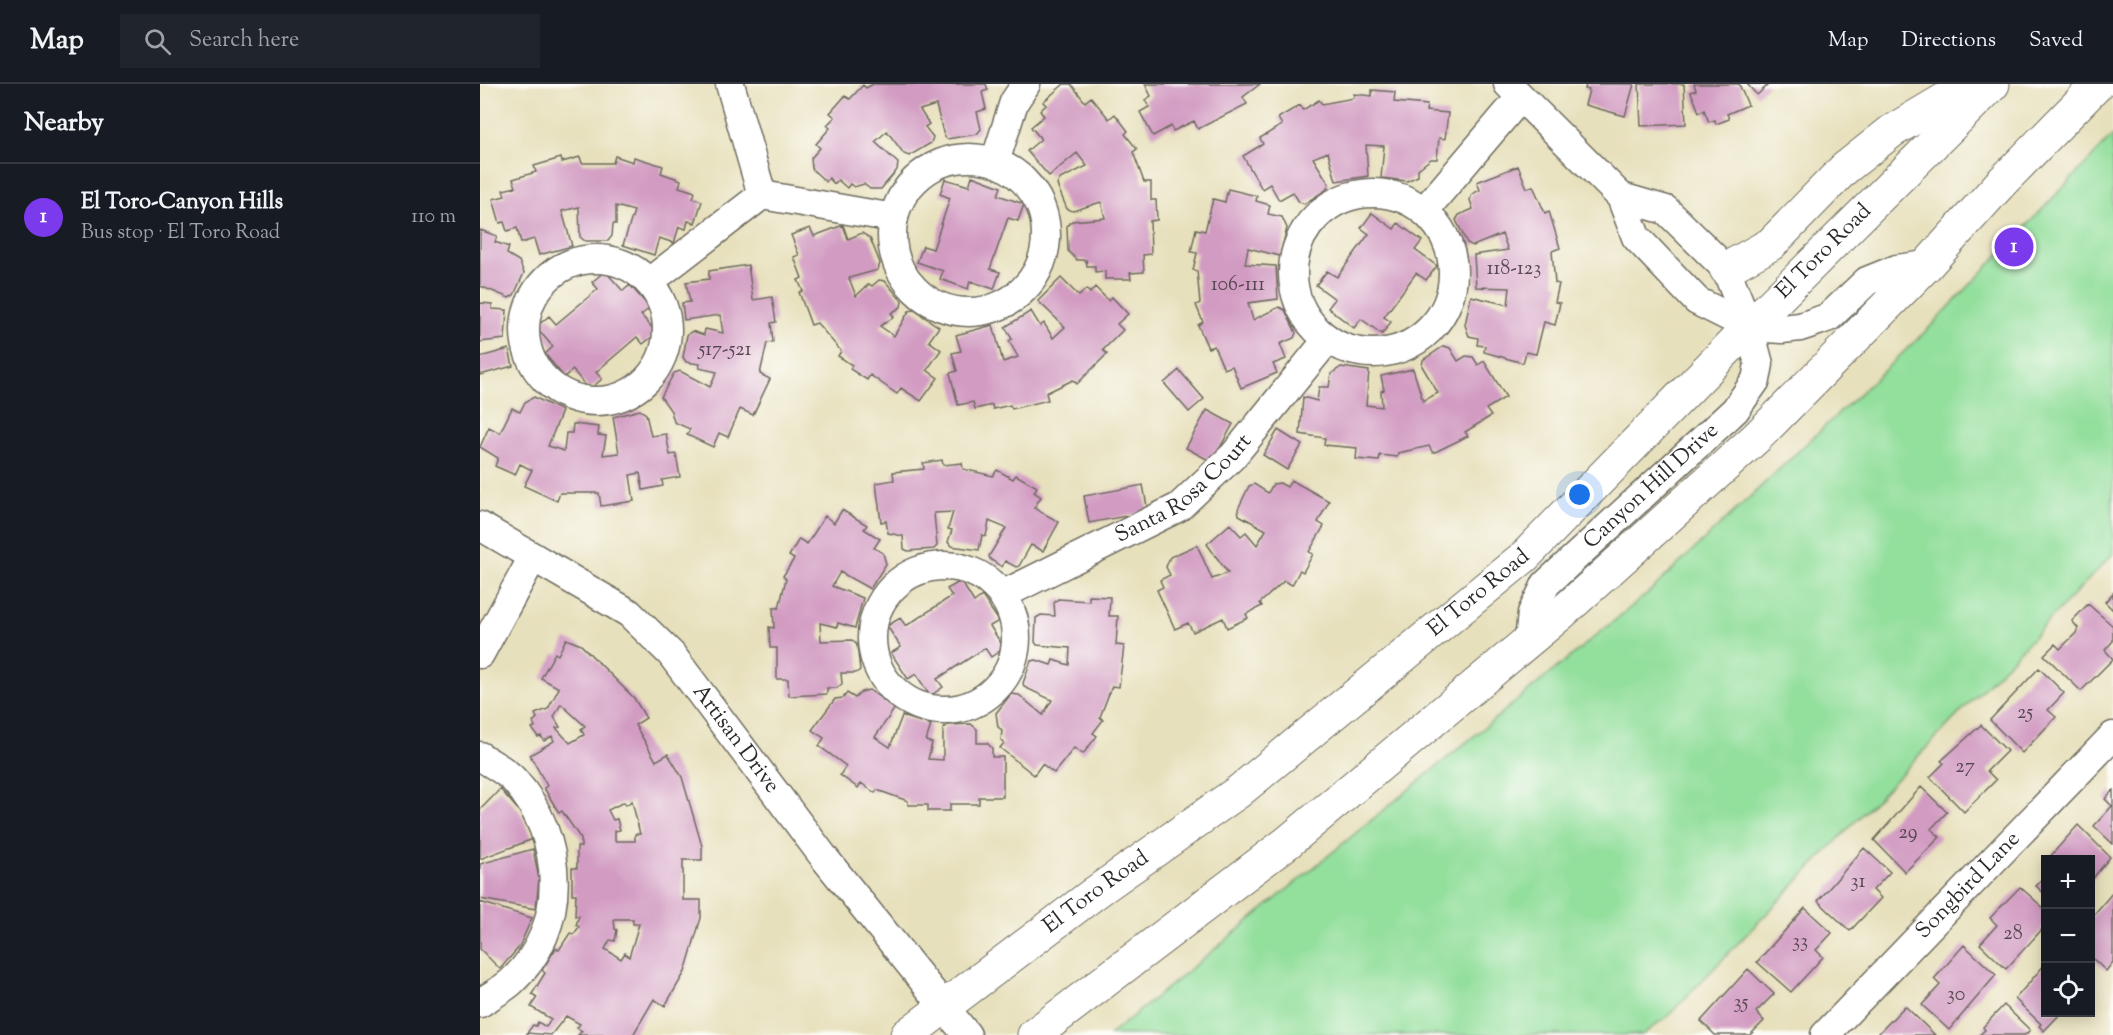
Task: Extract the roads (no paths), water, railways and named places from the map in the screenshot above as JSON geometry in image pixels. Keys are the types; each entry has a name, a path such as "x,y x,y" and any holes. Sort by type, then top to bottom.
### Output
{"main road":[{"path":"1034,1035 1288,843 1529,641 1756,438 1927,265 2000,184 2098,84"},
{"path":"1726,269 1771,244 1844,169 1892,131 1944,100 1990,86"},
{"name":"El Toro Road","path":"907,1035 1096,892 1238,792 1526,556 1749,327 1990,86"}],"street":[{"path":"730,84 762,195"},
{"path":"995,162 1014,102 1026,84"},
{"path":"1424,211 1514,91"},
{"name":"Canyon Hill Drive","path":"1514,91 1621,197 1636,237 1697,300 1749,327 1782,329 1818,321 1829,317 1867,281 1896,269 1927,265"},
{"path":"969,157 995,162 1017,173 1034,192 1045,215 1047,241 1041,265 1027,286 1007,303 983,311 958,311 934,303 914,288 899,267 892,243 894,218 903,193 921,174 943,161 969,157"},
{"path":"1376,193 1401,198 1424,211 1442,231 1449,248 1452,256 1454,284 1445,310 1429,332 1407,347 1380,354 1353,351 1328,339 1309,322 1296,290 1293,273 1297,248 1309,225 1327,207 1359,195 1376,193"},
{"path":"649,282 762,195 894,218"},
{"name":"Canyon Hill Drive","path":"1529,641 1530,620 1538,597 1553,576 1735,410 1756,380 1759,364 1749,327 1726,269 1666,210 1621,197"},
{"path":"605,259 629,267 649,282 661,301 667,322 666,344 658,365 645,382 626,395 604,401 582,400 561,392 543,378 530,357 525,333 528,308 539,286 558,270 580,260 605,259"},
{"name":"Santa Rosa Court","path":"1002,595 1179,507 1233,456 1328,339"},
{"name":"Artisan Drive","path":"480,526 629,613 671,654 826,860 967,1035"},
{"path":"480,654 533,557"},
{"path":"940,565 964,568 985,578 1002,595 1013,616 1017,640 1012,663 1000,684 982,700 960,709 936,710 913,703 893,690 879,670 872,647 872,623 881,601 896,583 916,571 940,565"},
{"name":"Songbird Lane","path":"1825,1035 2113,736"},
{"path":"480,756 513,779 540,815 554,859 554,904 538,946 511,982 480,1003"}],"place":[{"name":"El Toro-Canyon Hills","path":"2014,247"}]}
